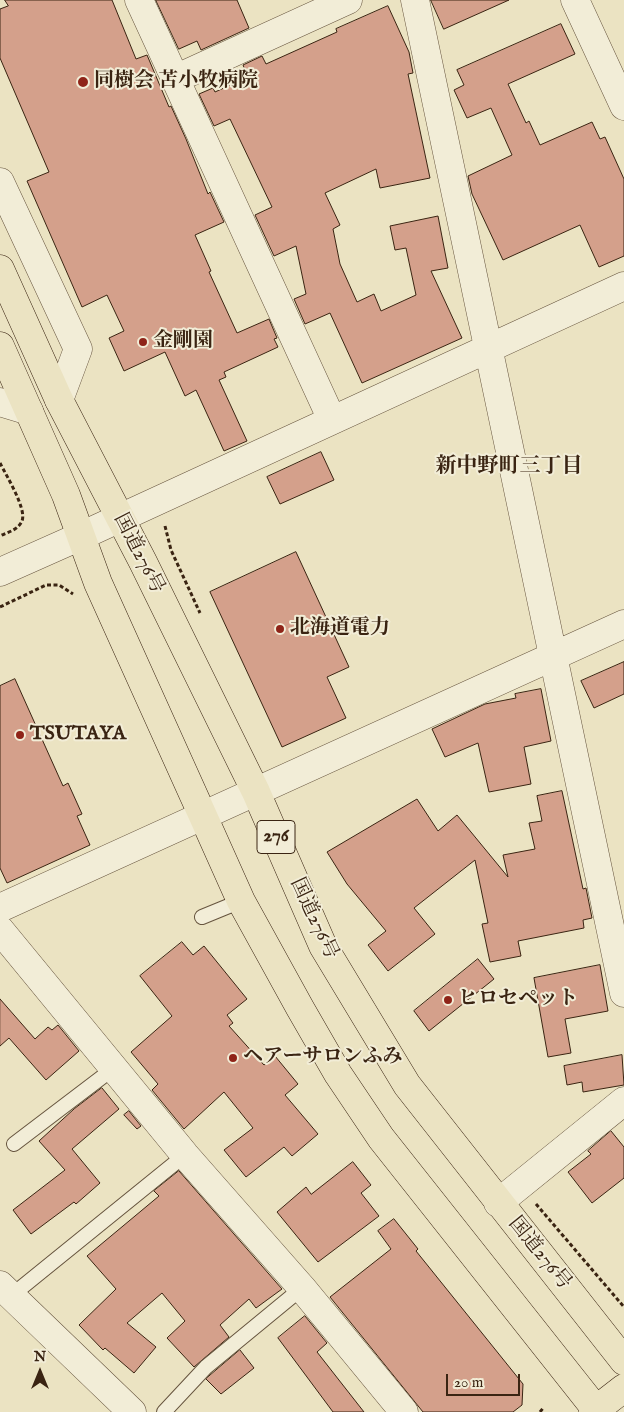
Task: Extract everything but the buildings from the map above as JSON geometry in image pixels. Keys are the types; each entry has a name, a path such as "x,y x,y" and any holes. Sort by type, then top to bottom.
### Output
{"highway":[{"name":"国道276号","path":"0,269 59,400 120,518 256,792 323,946 407,1085 624,1361"},
{"path":"0,346 66,495 101,590 241,901 333,1065 381,1138 595,1411 624,1388"}],"street":[{"path":"139,0 332,420"},
{"path":"175,79 348,0"},
{"path":"416,0 553,657 617,926 624,993"},
{"path":"575,0 617,74 624,106"},
{"path":"0,182 78,350 59,400"},
{"path":"0,572 624,286"},
{"path":"0,402 29,411"},
{"path":"0,908 83,879 203,816 624,624"},
{"path":"0,930 52,996 185,1154 302,1288 404,1412"},
{"path":"498,1203 624,1100"},
{"path":"6,1291 132,1412"}],"lane":[{"path":"202,916 241,901"},
{"path":"14,1144 114,1068"},
{"path":"6,1291 185,1154"},
{"path":"164,1412 206,1367 302,1288"}],"path":[{"path":"0,463 24,511 22,520 16,529 0,536"},
{"path":"0,607 46,585 59,585 73,594"},
{"path":"540,1412 544,1407"}],"place":[{"name":"同樹会 苫小牧病院","path":"83,82"},
{"name":"金剛園","path":"143,342"},
{"name":"北海道電力","path":"280,629"},
{"name":"TSUTAYA","path":"20,735"},
{"name":"ヒロセペット","path":"448,1000"},
{"name":"ヘアーサロンふみ","path":"233,1058"}],"district":[{"name":"新中野町三丁目","path":"509,468"}]}
